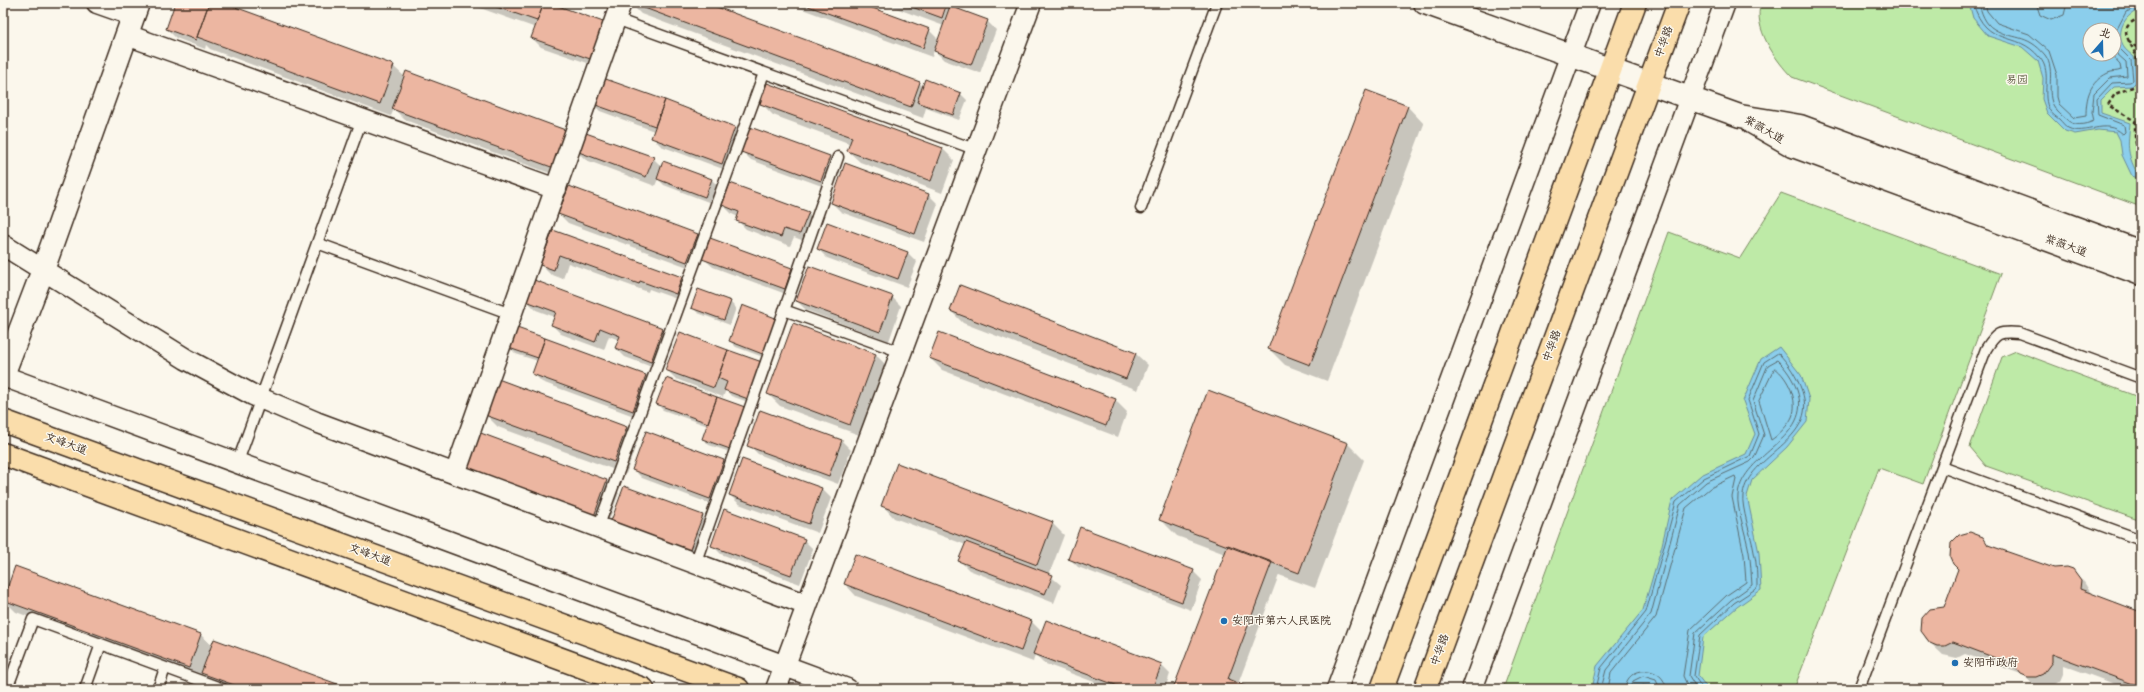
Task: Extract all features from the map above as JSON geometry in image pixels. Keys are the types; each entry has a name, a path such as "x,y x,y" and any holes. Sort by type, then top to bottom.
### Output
{"main road":[{"path":"1382,689 1635,3"},
{"name":"中华路","path":"1425,689 1678,3"},
{"name":"文峰大道","path":"3,421 738,689"},
{"path":"3,454 643,689"}],"street":[{"path":"98,3 362,119 556,188"},
{"path":"776,689 1031,3"},
{"path":"1425,3 1740,116"},
{"path":"1338,689 1590,3"},
{"path":"1472,689 1725,3"},
{"path":"455,474 618,11"},
{"path":"133,18 43,270 3,376 847,689"},
{"name":"紫薇大道","path":"1740,116 1800,126 2141,252"},
{"name":"紫薇大道","path":"1740,116 1793,146 2141,274"},
{"path":"3,245 186,359 261,398 316,422 807,605"}],"lane":[{"path":"1141,208 1217,3"},
{"path":"618,11 764,73 976,150"},
{"path":"598,528 764,73"},
{"path":"237,464 362,119"},
{"path":"695,564 838,157"},
{"path":"317,243 511,314"},
{"path":"784,310 901,352"},
{"path":"1859,689 1986,349 1995,336 2005,331 2018,333 2141,378"},
{"path":"1942,467 2141,540"},
{"path":"7,689 33,619 223,689"},
{"path":"85,689 101,644"},
{"path":"158,689 166,668"}],"path":[{"path":"2141,18 2133,21 2127,30 2126,38 2136,54 2140,72 2140,84 2115,94 2108,105 2135,121 2134,137 2138,155 2141,155"},
{"path":"2126,38 2141,51"}],"green space":[{"name":"易园","path":"1761,3 2141,3 2141,207 1792,77 1779,62 1767,43 1760,22 1759,12"},
{"path":"1781,193 2001,274 1923,484 1879,468 1794,689 1503,689 1669,232 1740,258"},
{"path":"2016,351 2141,398 2141,521 1986,466 1970,447 2002,357"}],"water":[{"path":"1969,3 2044,3 2051,5 2069,3 2141,3 2141,10 2130,15 2122,26 2122,22 2082,22 2082,62 2122,62 2122,43 2134,57 2137,81 2132,86 2114,87 2101,100 2101,113 2130,123 2128,143 2129,154 2137,173 2141,173 2141,179 2132,176 2122,155 2120,140 2116,132 2098,130 2075,134 2065,131 2047,113 2042,99 2043,78 2038,61 2022,47 1988,36 1973,18"},
{"path":"1779,347 1801,375 1809,399 1807,422 1787,447 1752,480 1747,496 1759,553 1761,590 1737,607 1703,637 1698,676 1708,689 1656,689 1643,685 1638,689 1592,689 1597,666 1643,610 1662,545 1672,500 1701,475 1746,454 1755,434 1743,401 1761,359"}],"building":[{"path":"175,3 209,3 196,40 166,29"},
{"path":"209,3 224,3 394,65 380,104 197,37"},
{"path":"485,3 544,3 537,21"},
{"path":"544,3 550,3 606,23 593,60 531,38"},
{"path":"631,3 706,3 920,82 911,107"},
{"path":"800,3 859,3 930,29 923,48"},
{"path":"901,3 947,3 942,18"},
{"path":"950,6 988,20 971,65 934,51"},
{"path":"406,71 568,131 554,168 392,109"},
{"path":"600,77 665,100 655,126 590,103"},
{"path":"925,79 961,93 953,115 917,102"},
{"path":"767,83 943,148 931,181 847,151 852,137 760,104"},
{"path":"1366,90 1408,106 1310,365 1268,349"},
{"path":"665,100 735,127 722,164 651,138"},
{"path":"750,127 830,156 821,181 741,152"},
{"path":"583,132 654,157 646,177 576,151"},
{"path":"663,161 712,179 705,197 657,179"},
{"path":"845,163 929,194 915,234 831,203"},
{"path":"730,183 809,212 800,234 784,229 781,237 736,221 739,212 722,205"},
{"path":"569,186 698,234 687,262 558,214"},
{"path":"827,222 908,252 898,279 817,249"},
{"path":"553,230 682,277 676,294 640,281 639,284 559,255 554,270 540,265"},
{"path":"710,238 792,268 785,289 702,259"},
{"path":"809,266 893,296 880,332 796,301"},
{"path":"534,280 663,328 651,362 615,348 620,336 600,328 595,342 551,325 556,312 526,301"},
{"path":"960,285 1136,353 1126,379 950,311"},
{"path":"698,289 731,301 724,320 691,308"},
{"path":"742,305 778,319 765,355 729,341"},
{"path":"793,323 876,354 850,425 767,394"},
{"path":"517,328 545,338 538,358 509,348"},
{"path":"680,332 728,350 714,388 665,370"},
{"path":"939,332 1116,399 1106,426 929,358"},
{"path":"545,338 646,375 633,411 532,374"},
{"path":"728,350 762,362 748,399 724,390 727,382 718,378"},
{"path":"666,378 717,397 708,423 656,404"},
{"path":"498,379 627,427 614,462 485,415"},
{"path":"1208,390 1348,443 1299,573 1159,520"},
{"path":"717,397 745,407 730,449 702,439"},
{"path":"760,410 842,440 829,476 747,446"},
{"path":"646,431 724,460 710,499 632,470"},
{"path":"478,432 607,480 593,519 464,472"},
{"path":"742,459 822,488 809,524 729,495"},
{"path":"897,463 1053,522 1037,565 881,506"},
{"path":"624,486 703,515 689,552 610,524"},
{"path":"724,509 805,539 791,575 711,546"},
{"path":"1080,527 1194,570 1182,602 1068,559"},
{"path":"1970,532 1983,537 1988,545 2054,568 2067,567 2073,569 2081,580 2080,589 2141,612 2141,687 2052,654 2052,662 2043,674 2036,677 2028,677 2021,674 2014,665 1953,642 1945,646 1937,646 1930,643 1921,631 1922,618 1930,609 1944,607 1958,569 1953,564 1950,557 1951,543 1959,535"},
{"path":"966,542 1053,575 1045,594 958,561"},
{"name":"安阳市第六人民医院","path":"1228,545 1272,562 1228,679 1252,689 1173,689"},
{"path":"855,554 1032,621 1021,651 844,584"},
{"path":"15,566 201,634 189,668 3,600"},
{"path":"1046,620 1162,664 1152,689 1126,689 1033,654"},
{"path":"214,639 351,689 245,689 201,673"}],"place":[{"name":"安阳市第六人民医院","path":"1224,621"},
{"name":"安阳市政府","path":"1955,663"}]}
